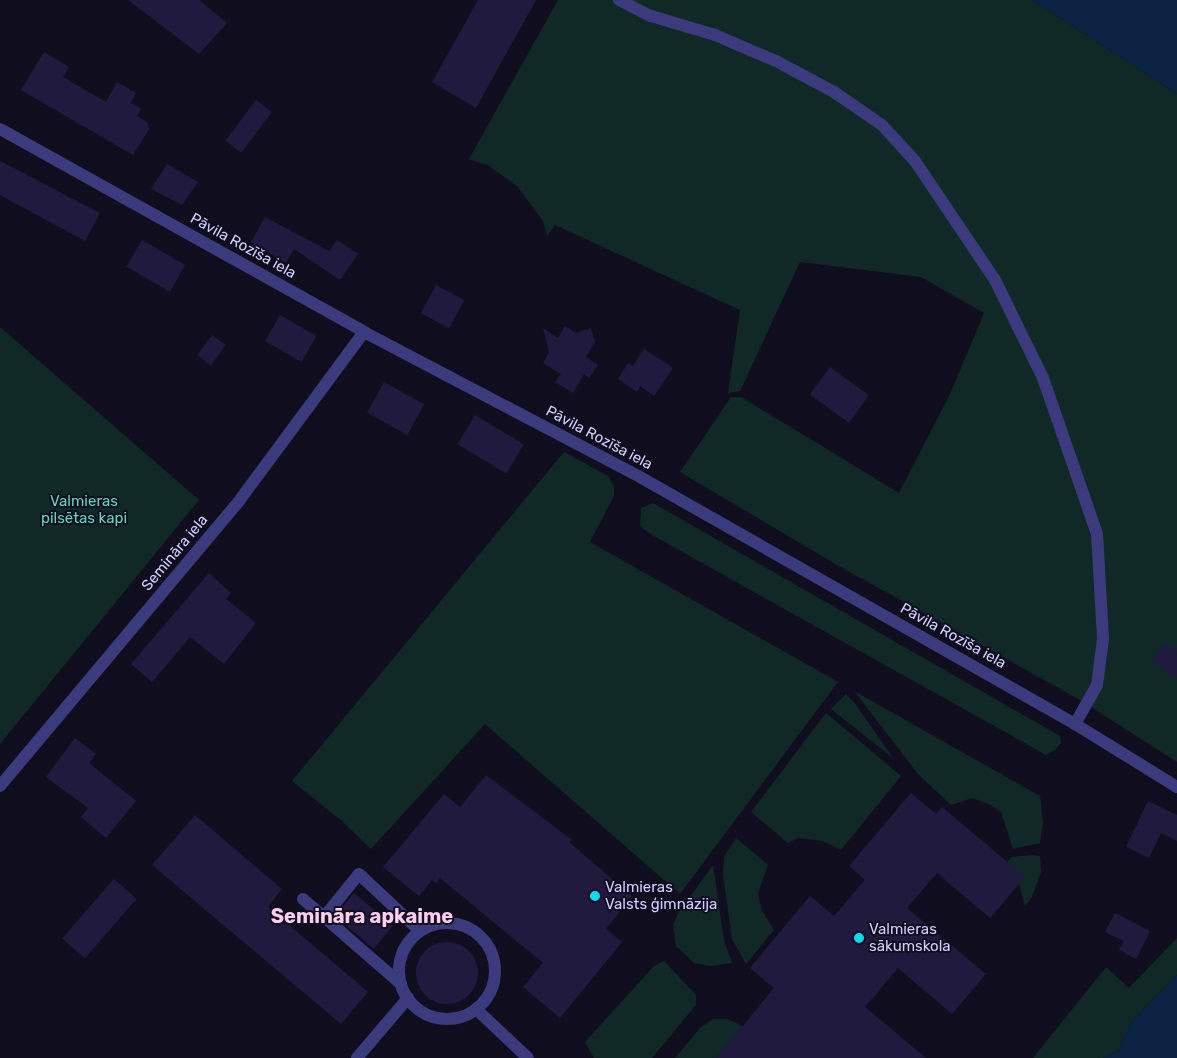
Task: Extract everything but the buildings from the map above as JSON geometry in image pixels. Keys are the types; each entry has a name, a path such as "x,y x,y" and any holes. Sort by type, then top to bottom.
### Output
{"street":[{"path":"619,0 651,16 715,35 776,61 834,92 882,125 915,161 995,280 1043,378 1097,534 1103,639 1097,685 1075,724"},
{"name":"Pāvila Rozīša iela","path":"0,128 364,332 640,477 1075,724 1177,787"},
{"name":"Semināra iela","path":"0,786 239,501 364,332"},
{"path":"324,918 359,874 420,931"},
{"path":"303,899 401,984 408,998 419,1009 434,1017 469,1016 490,993 495,977 494,961 488,945 478,933 463,925 434,924 420,931 402,954 401,984"},
{"path":"358,1058 408,998"},
{"path":"476,1009 528,1058"}],"green space":[{"path":"558,0 1033,0 1177,94 1177,762 1080,700 837,565 680,472 731,397 741,397 899,493 950,394 984,313 921,277 800,262 740,391 728,393 740,310 555,225 547,236 543,221 517,186 489,166 469,159"},
{"name":"Valmieras pilsētas kapi","path":"0,327 199,500 0,744"},
{"path":"564,452 608,476 614,486 614,496 590,542 838,682 680,894 485,724 371,849 342,821 292,781"},
{"path":"653,503 1060,736 1061,743 1055,750 1046,755 652,535 640,526 641,508"},
{"path":"854,691 1040,796 1043,823 1040,843 1013,849 1001,812 987,803 972,798 951,805 918,774"},
{"path":"846,694 856,705 893,758 831,709"},
{"path":"826,713 901,776 841,850 822,841 798,838 788,843 751,812"},
{"path":"736,838 768,865 758,893 762,911 774,930 746,964 732,939 723,875 724,857"},
{"path":"1040,856 1041,872 1032,897 1025,906 1019,884 1007,862 1012,857"},
{"path":"713,865 724,940 732,963 710,966 694,963 676,946 673,926 678,913"},
{"path":"1177,938 1177,975 1132,1021 1118,1051 1103,1058 1033,1058 1106,967 1129,988"},
{"path":"664,961 696,995 696,1005 652,1058 594,1058 585,1042 654,966"},
{"path":"713,1019 727,1019 743,1026 716,1058 675,1058 700,1028"}],"water":[{"path":"1033,0 1177,0 1177,94"},
{"path":"1177,975 1177,1058 1103,1058 1118,1051 1132,1021"}],"place":[{"name":"Valmieras Valsts ģimnāzija","path":"595,896"},
{"name":"Valmieras sākumskola","path":"859,938"}],"district":[{"name":"Semināra apkaime","path":"362,916"}]}
